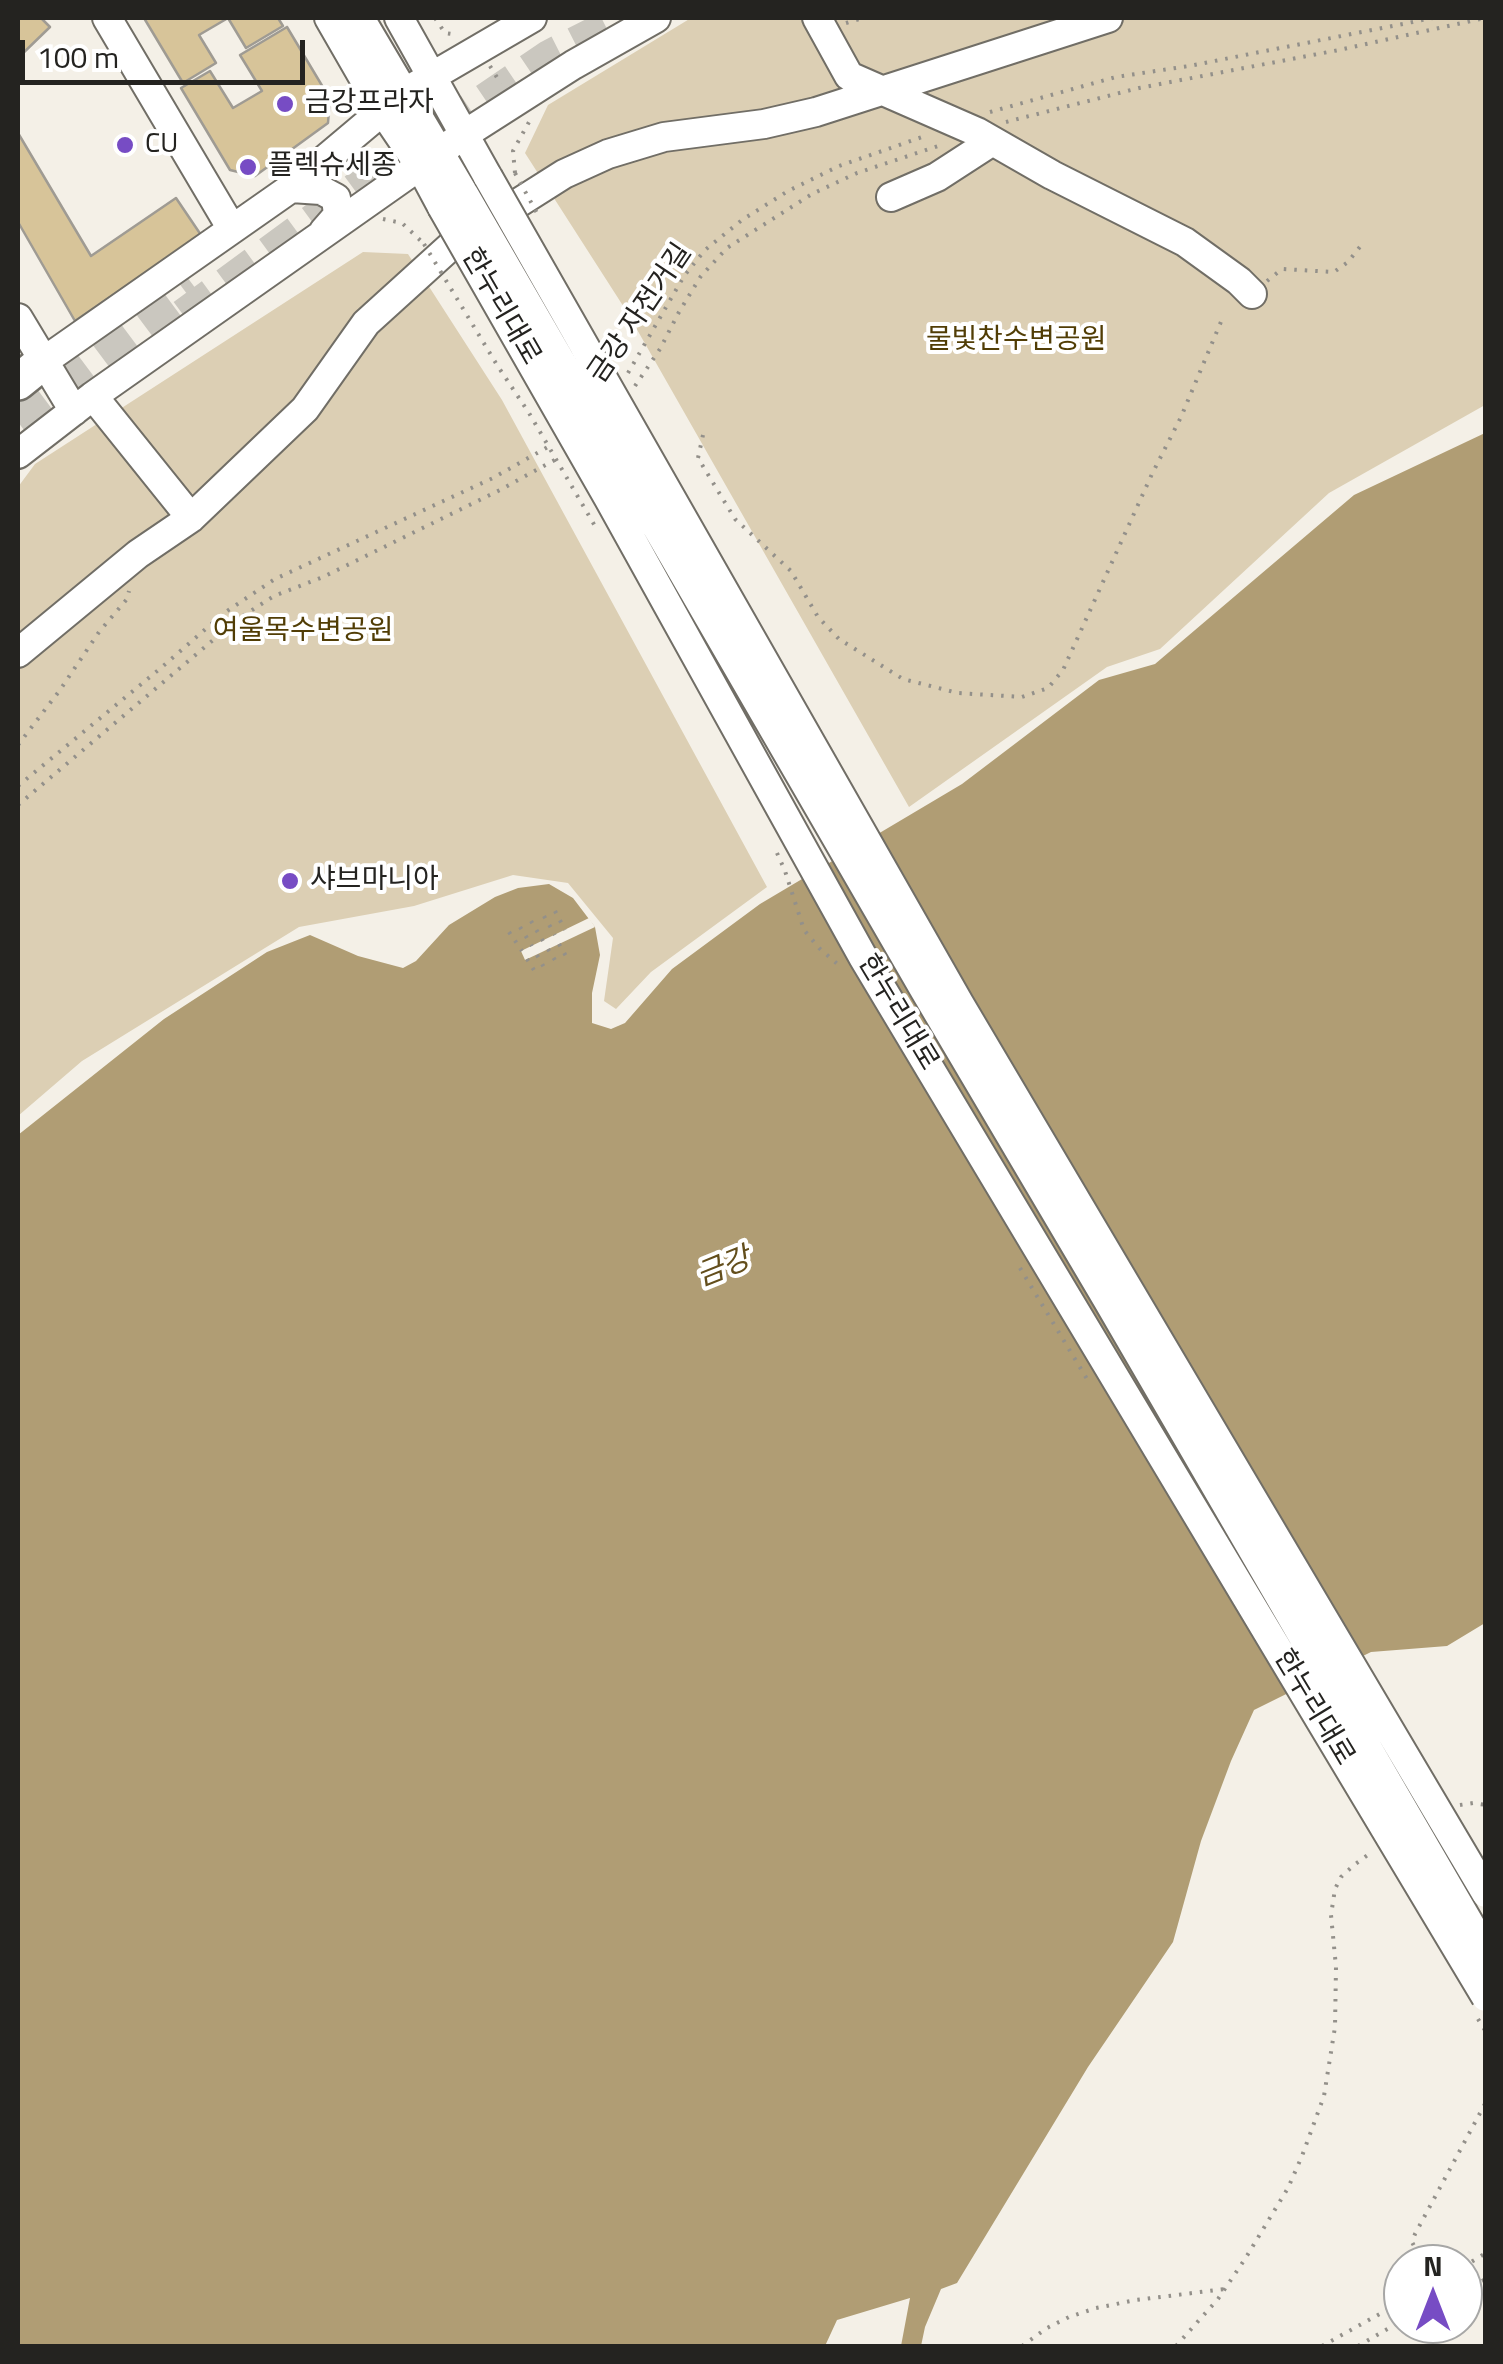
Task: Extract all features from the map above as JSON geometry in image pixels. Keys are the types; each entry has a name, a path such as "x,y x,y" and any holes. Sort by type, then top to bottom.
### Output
{"street":[{"path":"107,18 232,229"},
{"name":"한누리대로","path":"329,18 382,110 430,159 454,200 610,499 863,957 1486,1998"},
{"path":"360,18 405,92 430,159"},
{"name":"한누리대로","path":"399,18 958,1004 1486,1893"},
{"path":"31,372 291,188 405,92 532,18"},
{"path":"18,454 465,134 520,114 573,64 656,18"},
{"path":"816,18 849,76 974,133 1185,242 1239,280 1252,294"},
{"path":"18,653 138,554 190,518 305,410 366,323 452,245 564,174 608,154 664,137 764,124 816,112 1108,18"},
{"path":"891,198 936,177 974,133"},
{"path":"291,188 321,190 336,198 338,215 323,232"},
{"path":"454,200 916,975 1486,1952"},
{"path":"18,318 31,372 84,404 190,518"}],"path":[{"path":"435,18 446,34 472,36 520,114"},
{"name":"금강 자전거길","path":"629,372 684,276 706,250 788,190 839,166 974,133 984,114 1116,77 1431,18"},
{"path":"627,398 660,349 700,276 727,248 812,194 858,173 1034,114 1139,88 1485,18"},
{"path":"382,219 402,223 424,244"},
{"path":"1252,294 1282,269 1334,272 1348,262 1362,242"},
{"path":"703,435 698,458 735,520 791,572 818,618 839,639 904,679 958,693 1022,697 1048,688 1063,670 1181,417 1223,317"},
{"path":"18,786 224,613 275,580 493,478 557,442"},
{"path":"18,805 250,611 274,596 323,577 500,490 570,451"},
{"path":"18,745 98,632 126,600 138,554"},
{"path":"554,910 565,930"},
{"path":"544,916 555,935"},
{"path":"531,921 543,941"},
{"path":"520,927 532,946"},
{"path":"510,932 522,951"},
{"path":"560,944 567,958"},
{"path":"548,949 558,965"},
{"path":"537,955 546,970"},
{"path":"527,959 537,975"},
{"path":"1461,1805 1486,1805"},
{"path":"1176,2346 1225,2289 1288,2188 1324,2096 1330,2061 1337,1997 1332,1901 1341,1877 1373,1852"},
{"path":"1413,2244 1486,2102"},
{"path":"1022,2346 1047,2328 1096,2308 1225,2289"},
{"path":"1322,2346 1383,2311"},
{"path":"1358,2346 1383,2332"}],"green space":[{"name":"물빛찬수변공원","path":"691,18 1485,18 1485,405 1329,493 1160,649 1107,667 909,807 627,312 525,153 548,105"},
{"name":"여울목수변공원","path":"363,252 408,254 502,400 767,887 651,972 616,1009 604,1001 613,938 568,883 513,875 414,906 299,927 82,1061 18,1116 18,487 35,464"}],"water":[{"name":"금강","path":"1485,433 1485,1623 1447,1646 1371,1652 1254,1710 1201,1841 1173,1942 1088,2067 957,2283 941,2289 921,2346 901,2346 910,2298 837,2320 825,2346 18,2346 18,1135 164,1019 267,952 310,935 358,956 403,968 416,961 449,925 518,888 549,884 573,898 595,927 600,955 592,993 592,1023 611,1029 625,1023 672,969 760,904 962,784 1099,680 1155,664 1354,495"}],"pier":[{"path":"589,918 595,927 525,960 521,951"}],"building":[{"path":"18,18 41,18 50,27 18,58"},
{"path":"144,18 228,18 199,35 216,63 183,83"},
{"path":"228,18 278,18 283,26 246,48"},
{"name":"금강프라자","path":"287,27 330,99 328,123 255,176 230,170 181,88 210,71 233,108 262,91 240,55"},
{"path":"18,133 91,256 176,198 201,235 75,321 18,222"}],"tunnel":[{"path":"184,316 386,168 550,57 627,18"},
{"path":"18,422 196,289"}],"place":[{"name":"금강프라자","path":"285,104"},
{"name":"CU","path":"125,145"},
{"name":"플렉슈세종","path":"248,167"},
{"name":"샤브마니아","path":"290,881"}]}
